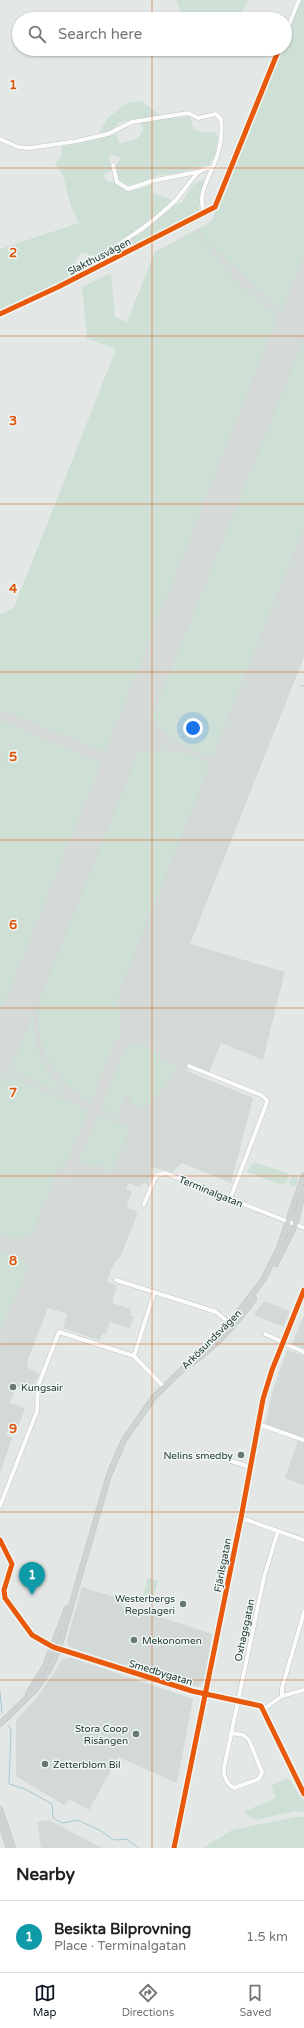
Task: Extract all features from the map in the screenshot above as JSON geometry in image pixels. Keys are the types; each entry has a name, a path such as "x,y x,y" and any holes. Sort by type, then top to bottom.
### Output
{"main road":[{"name":"Arkösundsvägen","path":"232,1325 273,1263 289,1222 304,1175"},
{"name":"Arkösundsvägen","path":"0,1723 32,1693 43,1679 59,1649 106,1482 118,1452 134,1423 163,1386 213,1347 232,1325 272,1270 295,1225 304,1188"},
{"name":"Arkösundsvägen","path":"18,1707 41,1675 77,1581"},
{"path":"0,1808 13,1848"},
{"path":"0,1821 9,1848"}],"street":[{"path":"292,17 299,0"},
{"name":"Slakthusvägen","path":"0,314 94,269 215,207 219,201 276,56"},
{"path":"0,139 18,148 30,148 77,142 108,134 132,122 188,113 198,118 216,114 221,119 221,129 218,153 211,168 201,198 204,212"},
{"path":"113,165 117,182 128,189 152,181 198,172"},
{"path":"94,269 120,242 144,226 180,197 198,172 203,168 211,168"},
{"path":"189,1066 261,1095 267,1102 230,1199"},
{"name":"Terminalgatan","path":"144,1204 156,1176 165,1173 304,1228"},
{"path":"116,1280 207,1308 216,1312 232,1325"},
{"name":"Fjärilsgatan","path":"174,1848 267,1383 304,1290"},
{"path":"134,1356 154,1292"},
{"path":"0,1506 38,1410 38,1386 59,1332 134,1356 163,1386"},
{"path":"265,1334 304,1352"},
{"path":"258,1424 304,1440"},
{"path":"205,1453 250,1467"},
{"path":"241,1518 304,1540"},
{"name":"Oxhagsgatan","path":"231,1732 243,1735 249,1740 262,1772 259,1779 234,1788 230,1786 224,1772 231,1732 264,1577 278,1531"},
{"path":"0,1540 12,1564 4,1590 6,1602 35,1638 53,1647"},
{"path":"282,1696 282,1688 304,1612"},
{"name":"Smedbygatan","path":"53,1647 205,1694 258,1704 264,1709"},
{"path":"304,1690 282,1696 264,1709 304,1794"},
{"path":"299,1785 304,1782"}],"shaded area":[{"path":"304,0 304,657 190,944 285,972 263,1060 221,1043 209,1072 190,1064 187,1071 253,1098 231,1183 182,1163 172,1172 151,1167 150,1170 152,1173 148,1186 144,1182 139,1187 128,1183 126,1189 132,1191 127,1206 128,1208 138,1212 120,1258 118,1258 111,1270 107,1282 117,1285 112,1303 131,1309 130,1315 134,1317 130,1328 110,1322 106,1334 102,1333 100,1341 63,1328 67,1314 48,1308 28,1359 27,1367 39,1374 29,1392 18,1387 9,1402 25,1408 16,1433 8,1430 6,1435 12,1437 0,1474 0,615 14,608 155,252 212,221 281,56 292,56 292,29"},
{"path":"264,1301 290,1311 284,1327 254,1315"},
{"path":"304,1315 304,1349 292,1344"},
{"path":"287,1350 304,1356 304,1485 285,1478 299,1437 265,1425 273,1390"},
{"path":"82,1587 117,1598 124,1605 212,1634 205,1678 199,1687 151,1674 70,1647 67,1644 68,1637"},
{"path":"72,1658 193,1699 177,1783 118,1757 89,1810 69,1799 64,1805 16,1776 16,1720 36,1699 63,1659"},
{"path":"49,1820 102,1848 41,1848 37,1822"}],"green space":[{"path":"176,0 249,0 241,12 179,12 180,10"},
{"path":"301,0 304,0 304,255 282,310 213,247 204,238 199,229 212,221 279,56 292,56 292,22"},
{"path":"141,101 160,115 120,122 109,132 98,135 107,119 122,106 130,102"},
{"path":"190,117 194,129 200,132 214,132 218,136 215,154 209,165 175,173 156,175 154,178 129,186 117,179 116,166 120,158 113,155 108,157 112,170 104,175 107,181 113,182 129,190 136,190 152,184 153,193 171,199 173,205 181,203 194,184 204,179 206,181 200,194 199,212 122,251 111,248 101,258 81,253 75,261 70,277 55,286 0,311 0,249 79,223 71,207 63,175 55,163 61,157 62,146 82,143 116,134 120,144 138,138 143,130 141,124 142,122 162,118"},
{"path":"195,231 235,281 277,318 105,752 0,710 0,615 14,608 116,349 87,339 82,287 111,273 115,317 127,322 155,252"},
{"path":"304,340 304,527 212,757 179,742 164,731 152,717"},
{"path":"0,718 33,729 103,759 0,1012 0,765 5,760 0,753"},
{"path":"139,751 170,751 183,753 210,764 120,988 118,1000 120,1043 117,1043 92,1104 67,1084 49,1061 40,1034 38,1019 39,1002"},
{"path":"33,1015 35,1038 42,1060 53,1080 68,1096 23,1076 13,1067"},
{"path":"139,1042 158,1050 155,1058 178,1067 149,1105 146,1105 145,1107 130,1103 132,1097 125,1096 117,1115 101,1107 125,1048 129,1044"},
{"path":"5,1076 90,1110 66,1166 60,1165 34,1228 27,1235 19,1238 0,1234 0,1087"},
{"path":"98,1115 128,1127 129,1130 111,1173 104,1170 106,1166 100,1163 97,1167 79,1160"},
{"path":"256,1163 288,1173 289,1177 286,1183 282,1185 247,1172 250,1166"},
{"path":"292,1174 297,1175 297,1184 292,1187 289,1184"},
{"path":"0,1250 26,1261 29,1269 0,1335"},
{"path":"148,1578 158,1581 152,1601 142,1599"},
{"path":"288,1778 304,1801 304,1812 295,1811 256,1820 243,1812 276,1798 271,1785"},
{"path":"296,1817 304,1817 304,1848 203,1848 232,1830"}],"waterway":[{"path":"0,1692 2,1713"},
{"path":"8,1725 11,1730 9,1784 25,1789 52,1804 53,1818 62,1823 78,1820 103,1832 112,1839 126,1839 139,1848"}],"taxiway":[{"path":"0,715 105,758 110,772 103,795"},
{"path":"100,755 106,755 116,750 120,746 131,725"},
{"path":"13,1248 23,1248 31,1244 42,1228 47,1218 53,1198 69,1172 120,1043 129,1038 134,1038 159,1047"},
{"path":"0,1242 31,1255 35,1259 35,1268 0,1342"},
{"path":"34,1270 34,1275 37,1277 72,1291"}],"runway":[{"path":"0,1052 304,294"}],"cycle path":[{"path":"0,314 58,287 215,207 276,56"},
{"path":"174,1848 241,1518 263,1399 272,1370 304,1290"},
{"path":"0,1540 12,1564 4,1590 5,1598 32,1635 53,1647 192,1691 261,1706 304,1794"}],"place":[{"name":"Kungsair","path":"13,1387"},
{"name":"Nelins smedby","path":"241,1455"},
{"name":"Besikta Bilprovning","path":"32,1595"},
{"name":"Westerbergs Repslageri","path":"183,1604"},
{"name":"Mekonomen","path":"134,1640"},
{"name":"Stora Coop Risängen","path":"136,1734"},
{"name":"Zetterblom Bil","path":"45,1764"}]}
